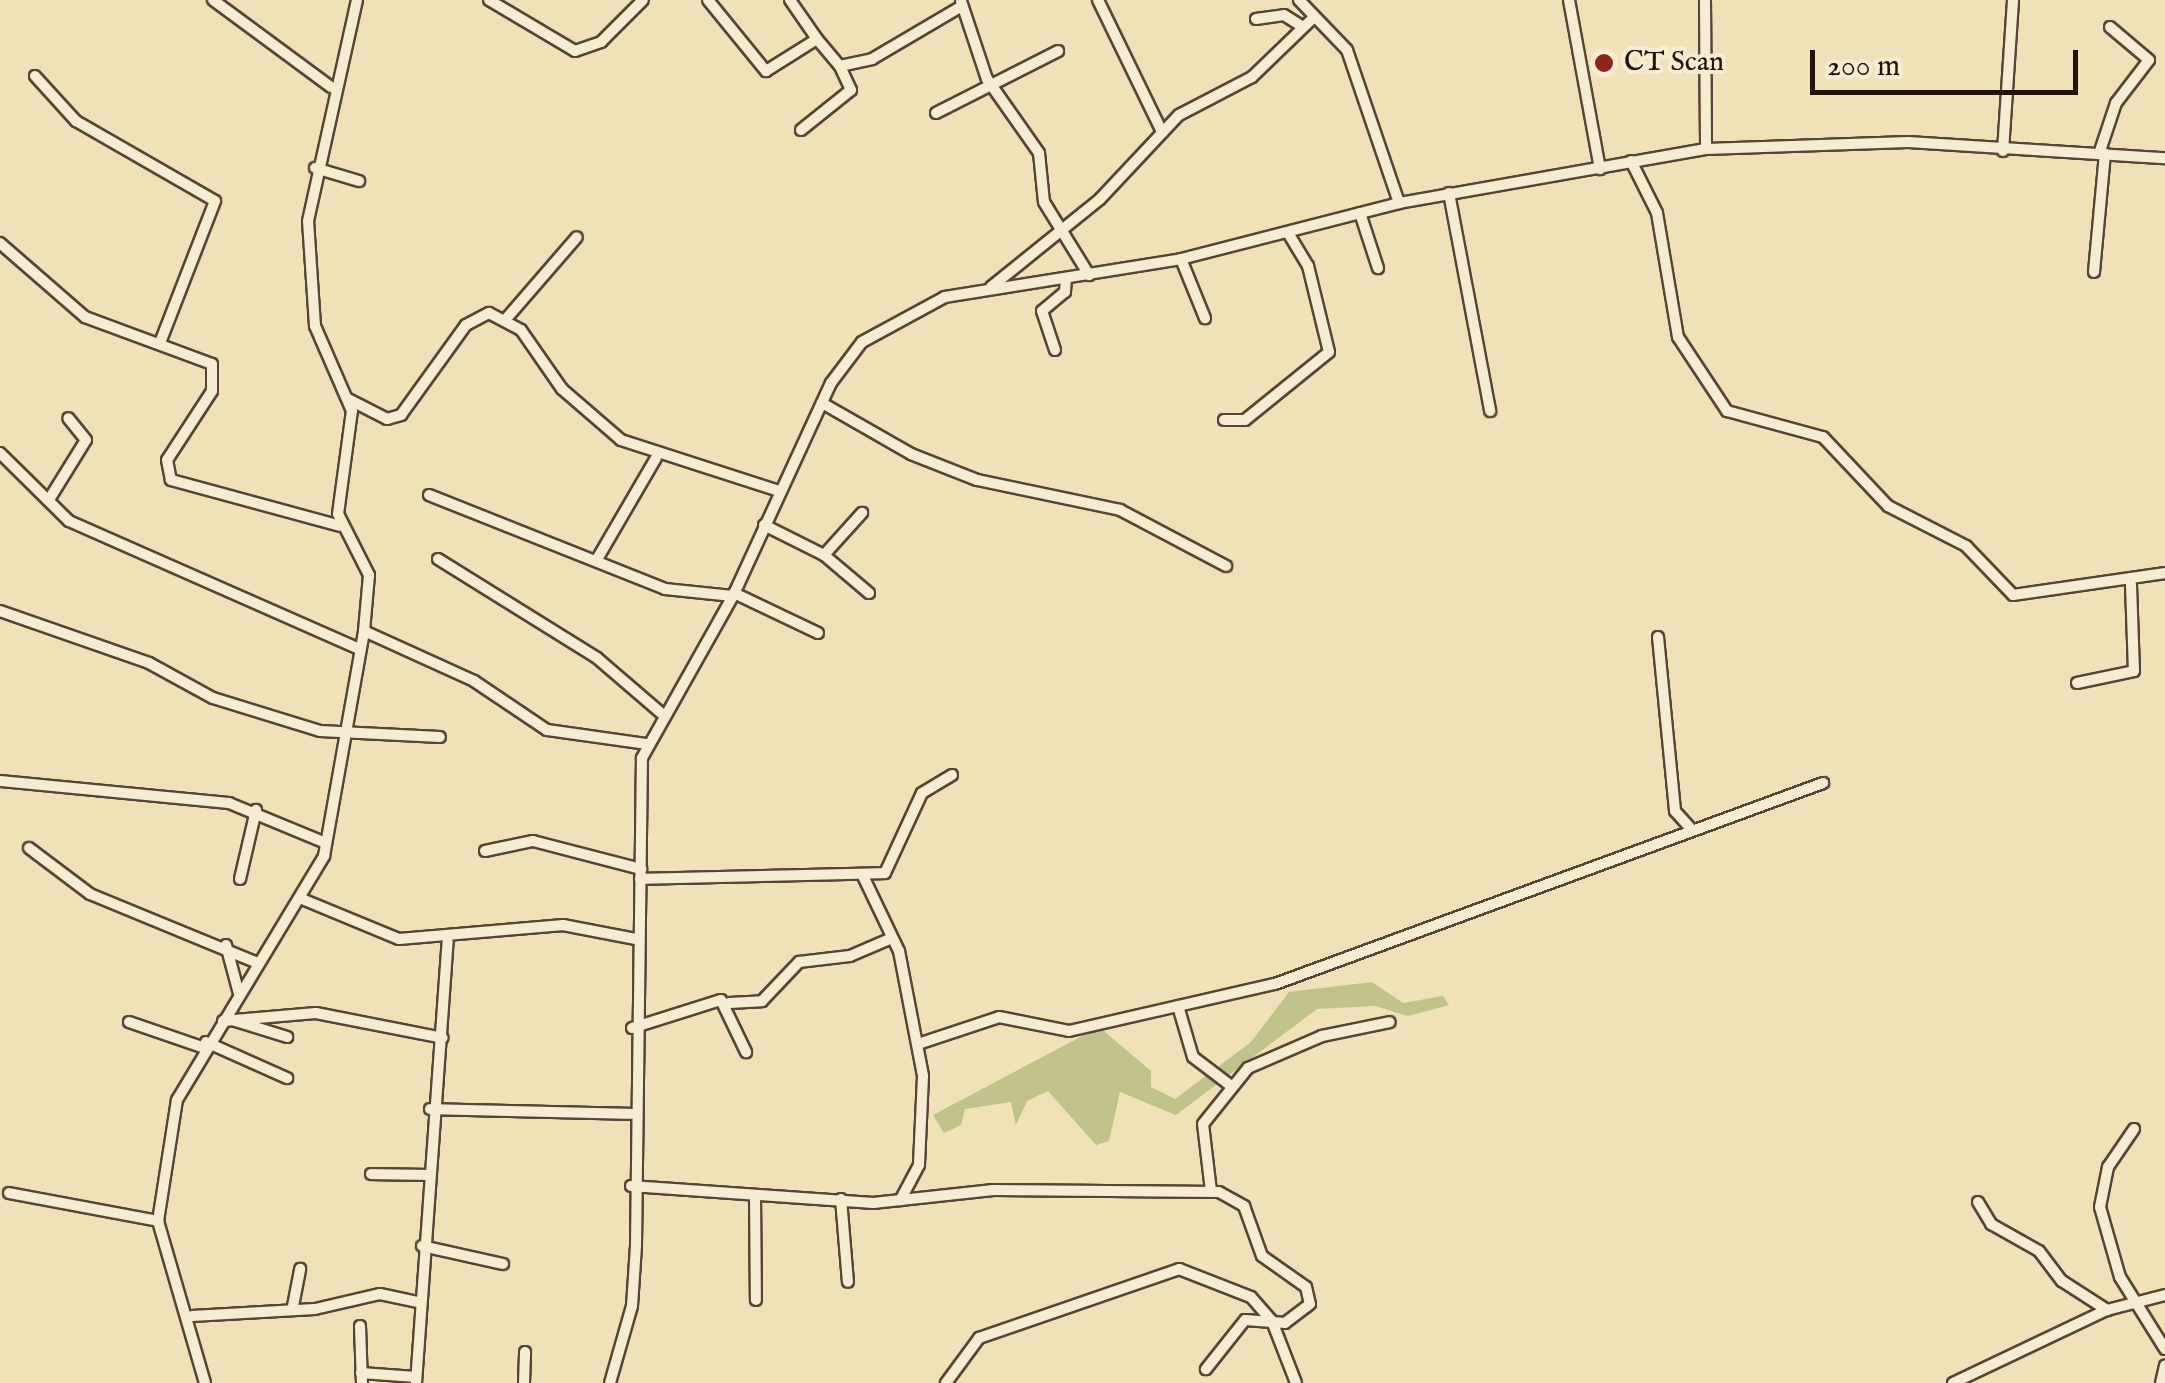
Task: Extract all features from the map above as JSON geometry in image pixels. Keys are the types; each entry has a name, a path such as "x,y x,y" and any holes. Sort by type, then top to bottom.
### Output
{"street":[{"path":"213,0 332,87"},
{"path":"490,0 576,51 601,42 643,0"},
{"path":"708,0 766,70 816,40"},
{"path":"790,0 816,40 840,66 851,90 801,130"},
{"path":"1098,0 1162,132"},
{"path":"1298,0 1347,50 1400,203"},
{"path":"1570,0 1600,169"},
{"path":"1705,0 1706,149"},
{"path":"2003,151 2014,0"},
{"path":"204,1383 192,1316 158,1221 178,1100 204,1045 225,1021 257,963 302,900 326,844 339,734 364,631 369,575 340,526 348,398 315,326 308,221 314,168 353,3"},
{"path":"840,66 884,54 961,3 992,88 1039,153 1057,227 1090,275"},
{"path":"1256,18 1284,15 1303,27"},
{"path":"990,288 1057,227 1100,199 1162,132 1252,77 1314,18"},
{"path":"2094,272 2102,154 2116,103 2148,60 2110,27"},
{"path":"936,113 992,88 1058,51"},
{"path":"35,76 76,122 215,201 161,340"},
{"path":"610,1383 632,1306 632,1028 646,744 733,594 822,403 862,342 914,307 990,288 1181,259 1400,203 1706,149 1792,140 2165,158"},
{"path":"1632,162 1657,213 1678,337 1727,411 1822,437 1888,506 1966,546 2013,595 2131,584 2165,573"},
{"path":"314,168 359,181"},
{"path":"1449,194 1490,410"},
{"path":"1360,213 1378,268"},
{"path":"1224,420 1245,420 1330,352 1308,266 1288,233"},
{"path":"506,319 577,237"},
{"path":"0,244 85,317 203,356 216,372 173,446 171,480 340,526"},
{"path":"1181,259 1205,318"},
{"path":"1056,350 1042,312 1066,278"},
{"path":"348,398 394,420 466,325 482,314 506,319 571,399 656,458 779,491"},
{"path":"822,403 911,454 977,480 1120,510 1226,566"},
{"path":"50,498 86,440 68,418"},
{"path":"0,453 50,498 69,521 358,649"},
{"path":"596,561 656,458"},
{"path":"429,495 666,589 733,594 818,633"},
{"path":"824,554 862,512"},
{"path":"764,525 824,554 868,592"},
{"path":"438,559 596,658 662,714"},
{"path":"2077,683 2134,670 2131,584"},
{"path":"0,611 149,663 212,698 339,734 440,737"},
{"path":"364,631 474,681 548,730 646,744"},
{"path":"1658,637 1675,811 1692,830"},
{"path":"336,639 355,664"},
{"path":"485,850 533,841 640,874 863,876 894,866 922,793 952,775"},
{"path":"0,781 143,790 256,810 326,844"},
{"path":"918,1044 999,1017 1069,1031 1275,984 1576,880 1692,830 1823,783"},
{"path":"240,879 256,810"},
{"path":"30,848 90,894 226,945 257,963"},
{"path":"863,876 892,938 918,1044 922,1144 900,1200"},
{"path":"302,900 398,939 448,941 563,925 636,939"},
{"path":"632,1028 707,1001 762,1001 792,964 892,938"},
{"path":"360,1326 362,1378 416,1380 430,1109 443,1038 448,941"},
{"path":"226,945 239,994"},
{"path":"729,1003 746,1052"},
{"path":"1178,1006 1193,1056 1231,1086"},
{"path":"225,1021 316,1013 443,1038"},
{"path":"225,1021 287,1037"},
{"path":"129,1022 204,1045 286,1078"},
{"path":"1212,1191 1203,1124 1248,1068 1322,1036 1390,1022"},
{"path":"430,1109 631,1114"},
{"path":"2134,1130 2108,1168 2100,1207 2135,1303 2165,1349"},
{"path":"371,1174 428,1174"},
{"path":"631,1186 900,1200 993,1190 1212,1191 1244,1206 1266,1261 1306,1286 1302,1315 1272,1321 1245,1320 1206,1369"},
{"path":"9,1193 158,1221"},
{"path":"754,1195 756,1300"},
{"path":"841,1199 848,1282"},
{"path":"1978,1202 1991,1224 2039,1251 2062,1281 2107,1310"},
{"path":"422,1246 503,1264"},
{"path":"293,1306 300,1269"},
{"path":"946,1383 980,1338 1179,1269 1242,1290 1272,1321 1296,1383"},
{"path":"192,1316 380,1294 418,1302"},
{"path":"1954,1383 2107,1310 2165,1295"},
{"path":"524,1352 524,1383"},
{"path":"2161,1383 2165,1365"}],"green space":[{"path":"1372,982 1403,1003 1443,996 1449,1005 1408,1016 1375,1006 1317,1009 1176,1115 1120,1092 1109,1141 1096,1145 1048,1091 1027,1101 1016,1125 1011,1102 965,1109 961,1125 944,1133 933,1115 1099,1027 1151,1071 1151,1087 1175,1099 1251,1042 1289,992"}],"place":[{"name":"CT Scan","path":"1604,63"}]}
